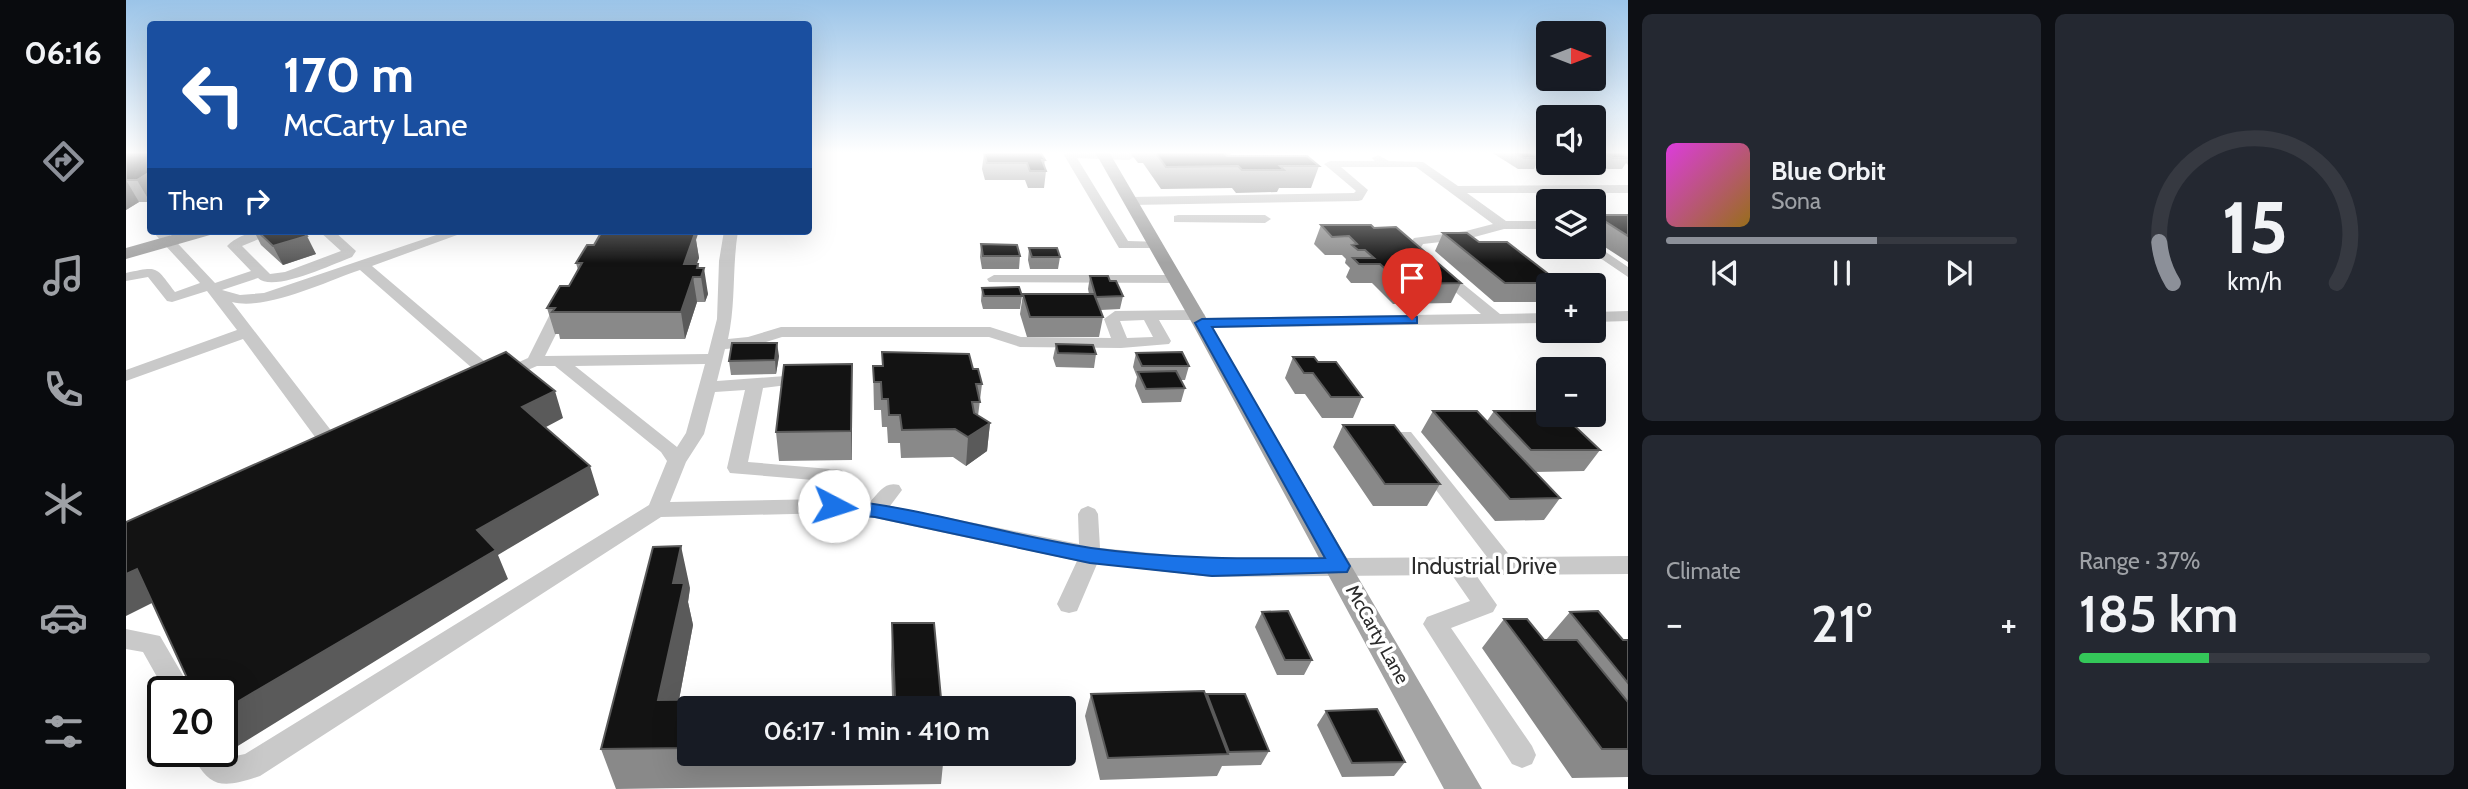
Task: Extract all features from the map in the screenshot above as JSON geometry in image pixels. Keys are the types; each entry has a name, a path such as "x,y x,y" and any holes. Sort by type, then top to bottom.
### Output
{"main road":[{"name":"McCarty Lane","path":"1125,189 1464,789"},
{"path":"126,254 164,236"}],"street":[{"path":"1089,189 1124,246 1157,245"},
{"path":"1130,201 1358,197 1361,189"},
{"path":"1455,190 1628,190"},
{"path":"1455,190 1503,225"},
{"path":"1178,219 1265,219"},
{"path":"1495,318 1412,248 1419,241 1467,235 1503,225 1536,225"},
{"path":"261,235 234,246 267,279 310,275 362,264 423,237"},
{"path":"214,289 240,300 266,297 349,251 331,235"},
{"path":"216,767 220,773 250,766 657,510 677,461 695,434 727,306 726,261 731,235"},
{"path":"164,236 214,289 342,449 314,462"},
{"path":"1606,258 1628,273"},
{"path":"362,264 494,378"},
{"path":"126,277 152,272 172,298 214,289 259,273"},
{"path":"994,279 1123,279 1129,290 1179,284"},
{"path":"534,361 570,292"},
{"path":"470,390 534,361 716,352 781,332 990,332 1020,342 1163,341 1149,316"},
{"path":"1606,317 1628,316"},
{"path":"1121,343 1112,318 1536,318"},
{"path":"126,376 247,332"},
{"path":"559,361 668,448 677,461"},
{"path":"706,387 824,376"},
{"path":"755,384 737,468 835,475 834,506"},
{"path":"1404,436 1505,565"},
{"path":"875,510 892,490"},
{"name":"Industrial Drive","path":"657,510 834,506 875,510 1090,555 1212,568 1628,565"},
{"path":"1069,604 1090,555 1088,514"},
{"path":"1458,566 1485,606 1435,624 1522,755"},
{"path":"126,639 151,643 170,676"}],"building":[{"path":"1606,215 1628,215 1628,236 1606,222"},
{"path":"1321,225 1396,227 1461,283 1402,284 1380,264 1359,264 1353,258 1374,258 1365,250 1358,250 1352,245 1357,244 1349,236 1332,237"},
{"path":"1443,233 1467,233 1479,242 1507,242 1547,273 1536,273 1536,283 1505,283"},
{"path":"261,235 307,236 273,246"},
{"path":"600,235 694,235 684,264 698,264 697,268 704,268 701,277 693,277 681,312 552,312 555,308 547,308 560,286 569,286 582,263 576,263 587,245 594,245"},
{"path":"981,244 1017,245 1020,256 983,256"},
{"path":"1029,248 1057,248 1060,257 1032,257"},
{"path":"1090,276 1108,276 1110,281 1116,281 1123,296 1096,297"},
{"path":"1019,287 1022,296 984,296 982,288"},
{"path":"1023,294 1094,294 1103,317 1030,317"},
{"path":"732,343 777,343 775,360 729,361"},
{"path":"1056,344 1093,345 1096,354 1058,353"},
{"path":"506,352 555,391 522,407 590,466 477,530 496,550 238,702 238,676 186,676 137,569 126,574 126,522"},
{"path":"882,352 969,354 973,369 978,369 982,384 976,384 980,402 972,402 974,413 990,423 968,437 955,429 902,430 900,415 889,415 888,399 882,399 881,382 874,382 873,366 883,366"},
{"path":"1182,352 1189,366 1142,366 1136,353"},
{"path":"1293,357 1314,357 1318,362 1336,362 1362,397 1331,397 1313,373 1304,373"},
{"path":"852,364 851,431 776,432 784,365"},
{"path":"1176,371 1185,388 1146,389 1138,372"},
{"path":"1433,411 1477,411 1560,498 1510,499"},
{"path":"1494,411 1536,411 1536,427 1576,427 1600,450 1531,450"},
{"path":"1343,425 1394,425 1440,484 1385,484"},
{"path":"681,546 673,583 684,583 658,700 677,700 677,748 601,749 653,547"},
{"path":"1288,611 1312,660 1285,660 1262,612"},
{"path":"1598,611 1623,640 1628,640 1628,683 1570,612"},
{"path":"1504,619 1527,619 1544,640 1577,640 1628,702 1628,749 1602,749"},
{"path":"892,623 934,623 941,696 895,696"},
{"path":"1204,691 1228,754 1108,758 1091,694"},
{"path":"1207,694 1245,694 1269,751 1229,752"},
{"path":"1377,709 1405,762 1352,763 1326,711"}],"route":[{"path":"834,506 875,510 1090,555 1212,568 1340,566 1202,323 1412,320"}]}
